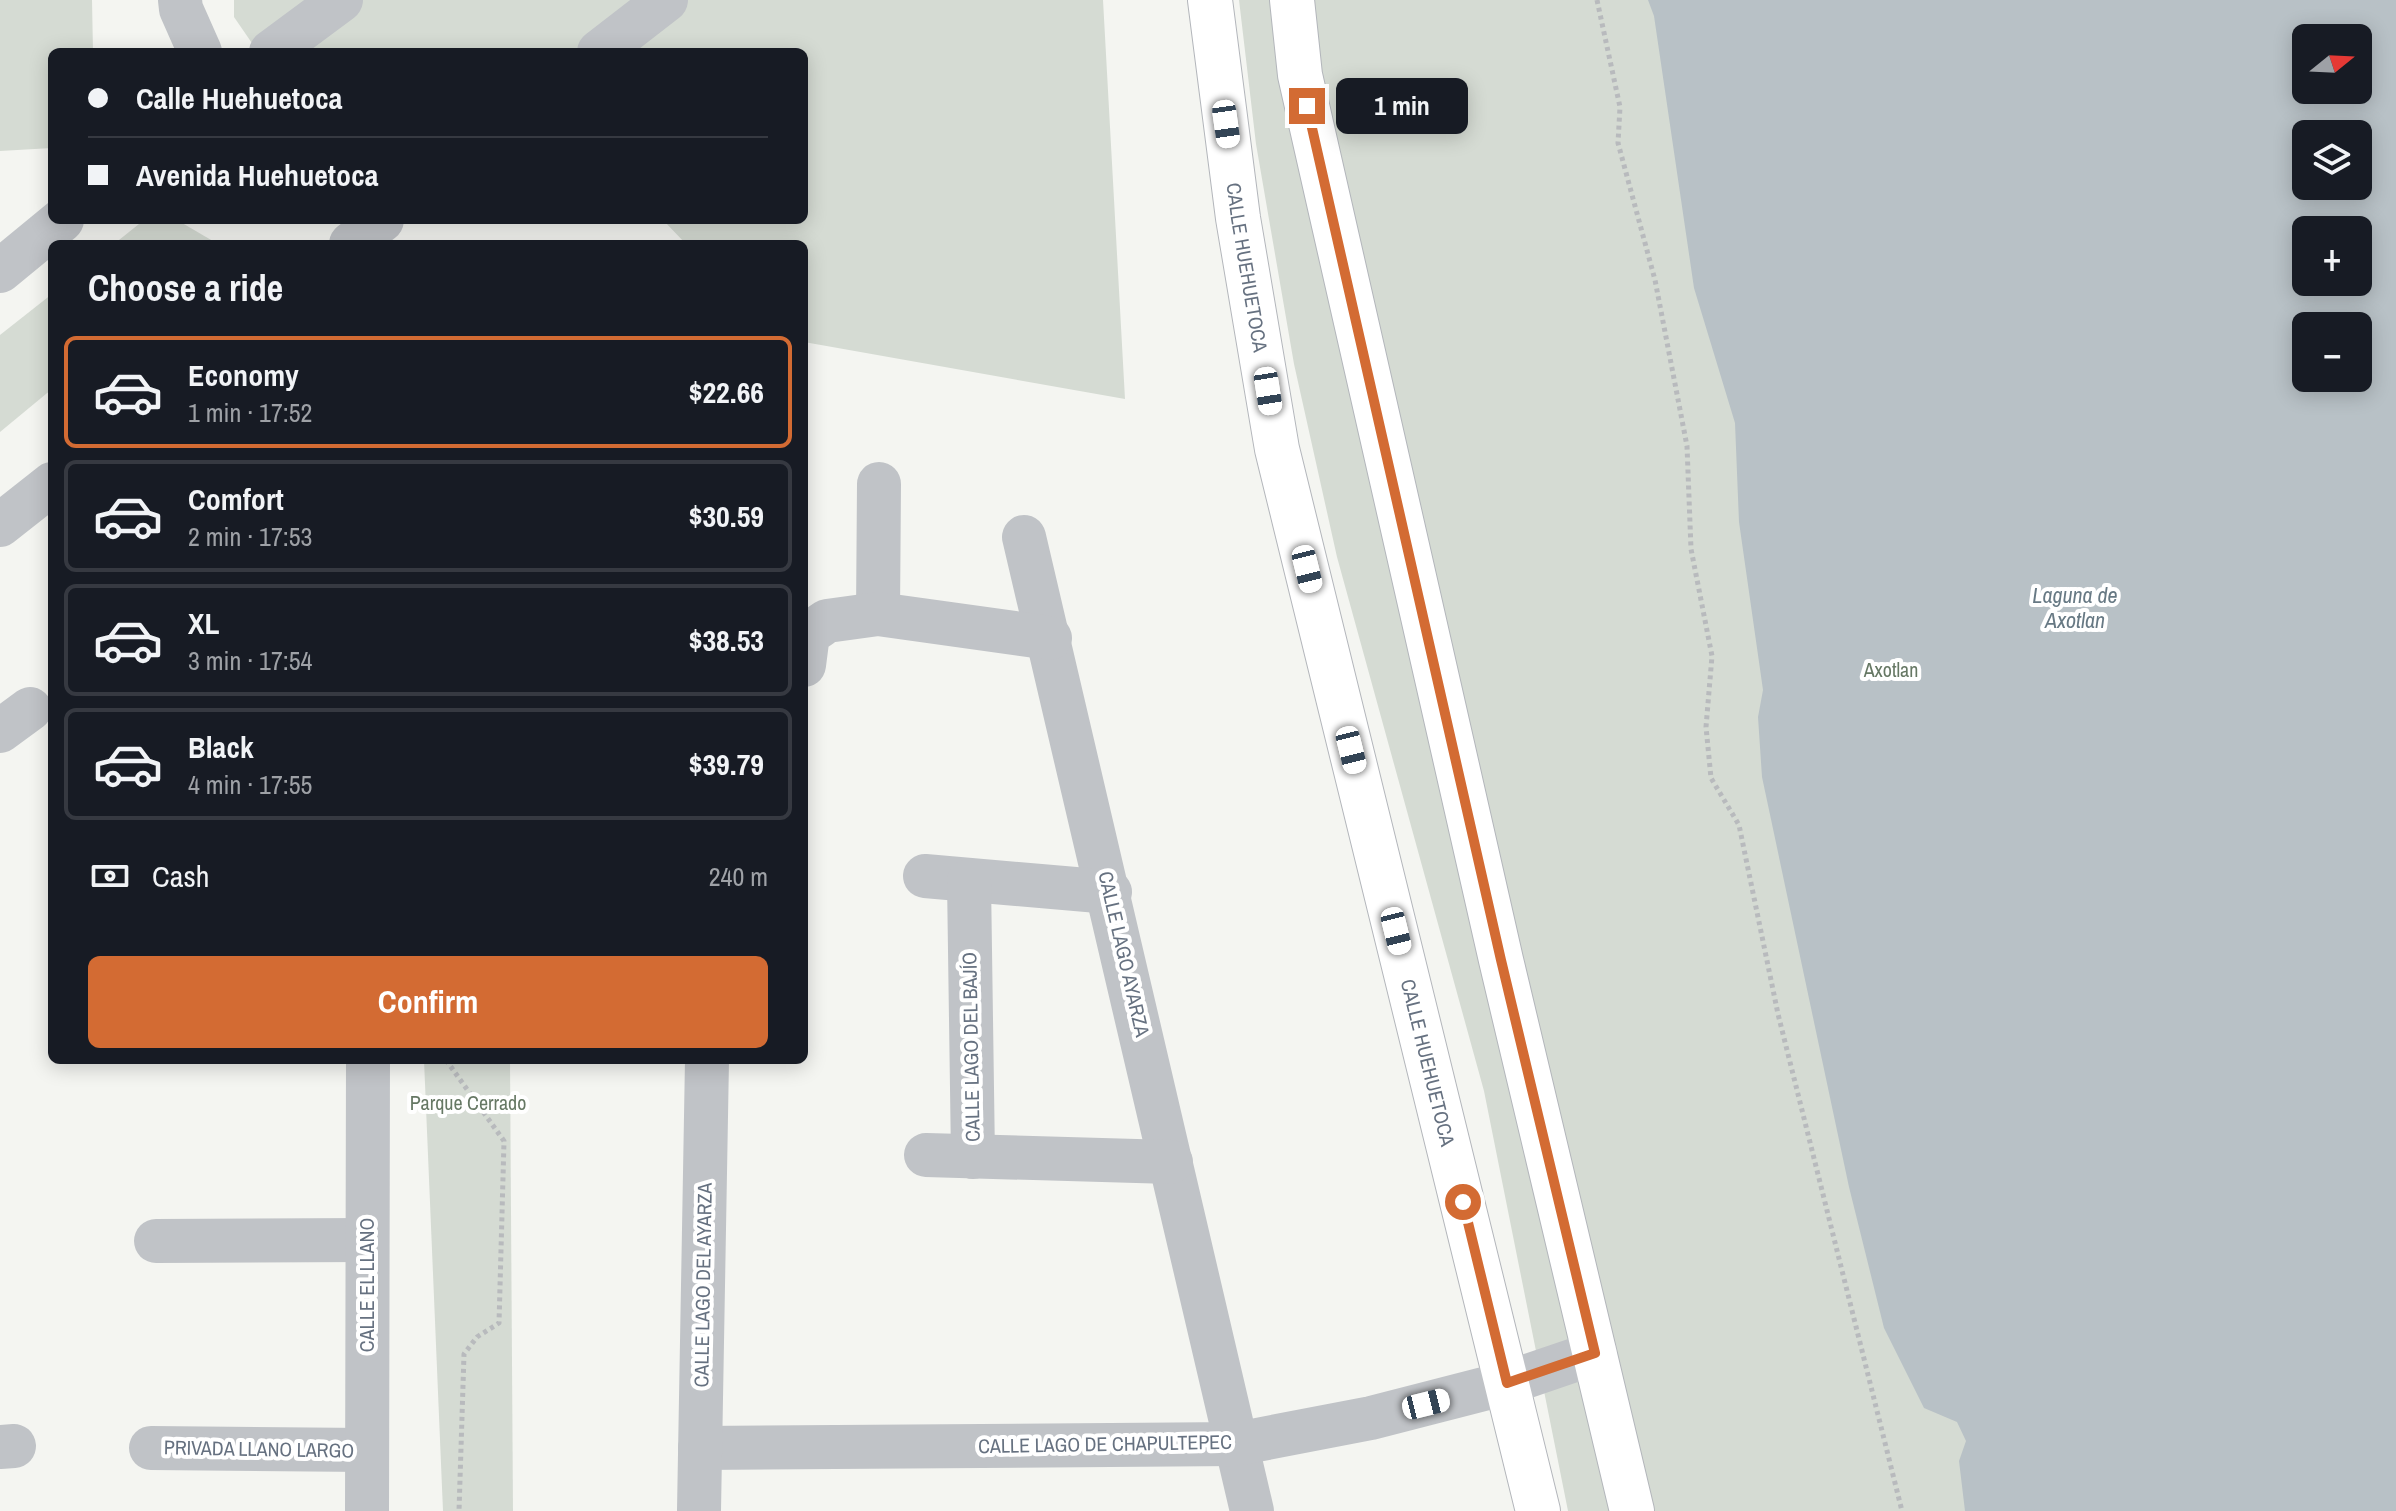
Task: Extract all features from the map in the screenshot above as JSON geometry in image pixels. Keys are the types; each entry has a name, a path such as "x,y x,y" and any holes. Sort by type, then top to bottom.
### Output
{"main road":[{"name":"CALLE HUEHUETOCA","path":"1210,0 1238,218 1277,449 1538,1511"},
{"path":"1292,0 1300,75 1501,960 1632,1511"}],"street":[{"path":"180,0 198,48"},
{"path":"276,48 341,0"},
{"path":"604,48 666,0"},
{"path":"0,271 57,224"},
{"path":"334,224 348,240"},
{"path":"357,240 377,224"},
{"path":"878,614 879,484"},
{"path":"0,525 48,487"},
{"name":"CALLE LAGO AYARZA","path":"1024,537 1110,892 1252,1511"},
{"path":"808,646 827,621 878,614 1050,638"},
{"path":"925,876 1110,892"},
{"name":"CALLE LAGO DEL BAJÍO","path":"969,881 973,1157 1171,1162"},
{"name":"CALLE EL LLANO","path":"367,1511 368,1064"},
{"name":"CALLE LAGO DEL AYARZA","path":"699,1511 707,1064"},
{"path":"926,1155 973,1157"},
{"path":"156,1241 367,1240"},
{"name":"CALLE LAGO DE CHAPULTEPEC","path":"700,1448 1236,1444 1371,1418 1507,1383 1595,1353"},
{"name":"PRIVADA LLANO LARGO","path":"151,1448 366,1450"}],"path":[{"path":"1597,0 1620,107 1618,143 1655,280 1687,446 1691,549 1712,656 1706,727 1711,778 1739,825 1778,1014 1902,1511"},
{"path":"449,1064 504,1141 499,1323 477,1337 464,1354 459,1511"}],"green space":[{"path":"0,0 92,0 93,48 48,48 48,148 0,151"},
{"path":"234,0 1103,0 1125,399 808,343 808,240 682,240 667,224 808,224 808,48 255,48 234,17"},
{"name":"Laguna de Axotlan","path":"1239,0 2396,0 2396,1511 1568,1511 1484,1091 1337,557 1294,364 1256,144"},
{"path":"139,224 184,224 211,240 119,240"},
{"path":"48,297 48,392 0,432 0,335"},
{"name":"Parque Cerrado","path":"424,1064 510,1064 513,1511 443,1511"}],"water":[{"name":"Laguna de Axotlan","path":"1648,0 2396,0 2396,1511 1965,1511 1959,1461 1966,1441 1957,1422 1924,1408 1884,1328 1849,1187 1762,777 1758,717 1763,690 1739,522 1735,423 1694,288 1654,16"}],"route":[{"path":"1307,106 1501,960 1595,1353 1507,1383 1463,1202"}],"park label":[{"name":"Axotlan","path":"1891,670"}]}
